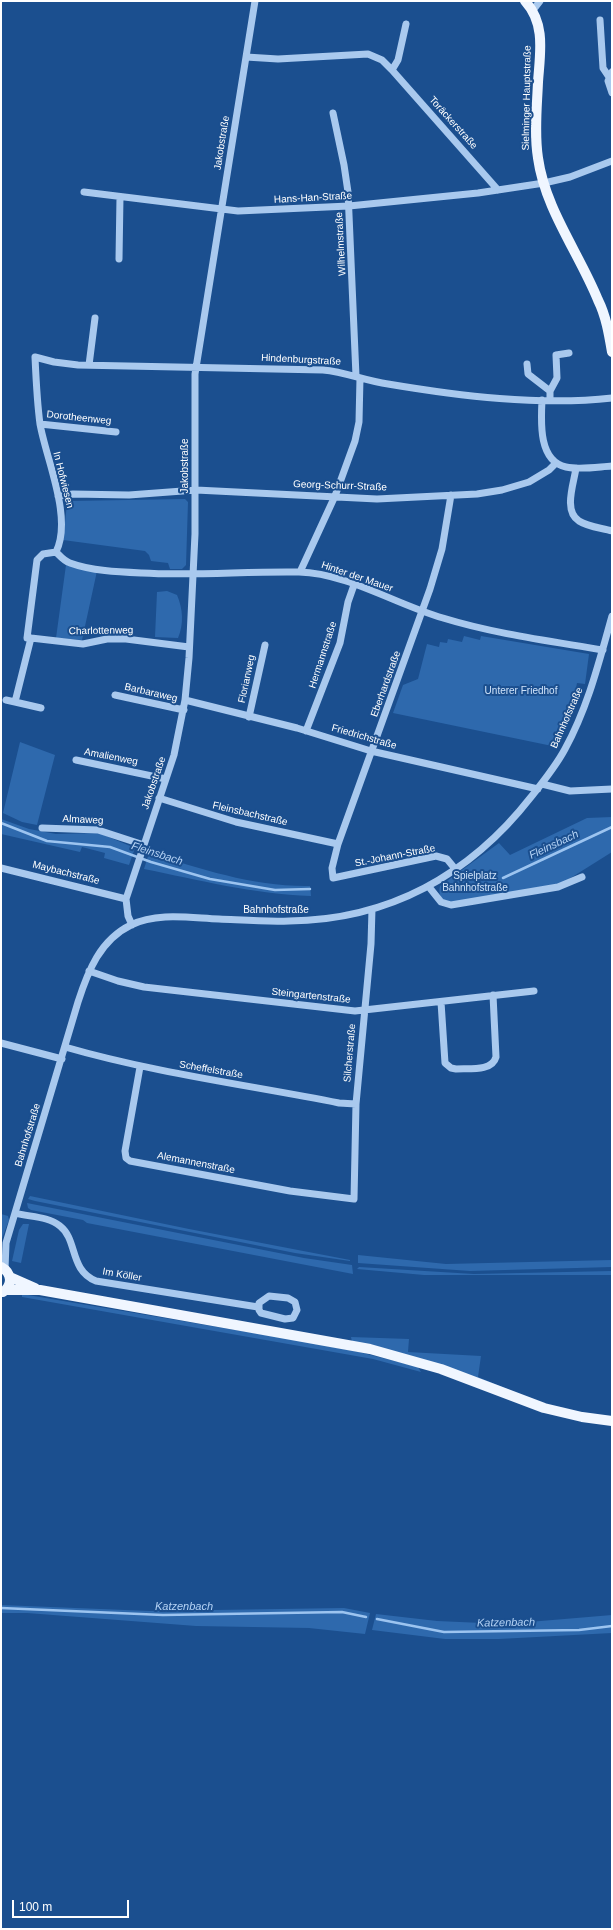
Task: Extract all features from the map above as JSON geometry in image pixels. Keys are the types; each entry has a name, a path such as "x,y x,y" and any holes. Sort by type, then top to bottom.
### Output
{"main road":[{"name":"Sielminger Hauptstraße","path":"525,1 533,10 540,32 536,141 538,159 551,203 599,301 606,322 612,352"},
{"path":"5,1271 40,1290"},
{"path":"4,1291 10,1284 5,1271"},
{"path":"4,1291 40,1290 370,1349 441,1369 544,1408 576,1416 612,1421"}],"street":[{"name":"Jakobstraße","path":"132,924 127,912 126,899 174,755 184,710 193,574 196,490 194,399 196,366 255,1"},
{"path":"533,10 540,1"},
{"path":"600,20 602,63 605,72 610,75 608,85 612,94"},
{"path":"392,70 398,60 406,24"},
{"name":"Toräckerstraße","path":"246,58 278,59 368,54 382,60 498,190"},
{"name":"Wilhelmstraße","path":"300,572 335,496 358,432 358,377 349,206 344,165 334,112"},
{"name":"Hans-Han-Straße","path":"84,192 120,198 221,209 258,211 349,206 498,190 544,183 570,177 612,161"},
{"path":"119,259 120,198"},
{"path":"90,365 95,318"},
{"path":"550,400 550,391 557,378 556,355 569,353"},
{"name":"Hindenburgstraße","path":"34,357 54,362 90,365 196,366 323,370 383,384 443,392 542,400 612,398"},
{"name":"In Hofwiesen","path":"34,357 40,424 58,496 62,520 59,546 56,552"},
{"path":"527,364 528,374 550,391"},
{"path":"542,400 542,434 550,456 556,463 561,466 576,468 612,466"},
{"name":"Dorotheenweg","path":"40,424 116,432"},
{"name":"Georg-Schurr-Straße","path":"58,496 73,494 129,495 196,490 377,499 489,492 518,485 540,476 556,463"},
{"path":"576,468 570,503 574,516 579,521 612,531"},
{"name":"Eberhardstraße","path":"333,878 332,868 338,844 423,612 442,549 449,517 451,494"},
{"path":"15,702 31,638 27,638 37,560 43,554 56,552"},
{"name":"Hinter der Mauer","path":"56,552 69,563 119,572 193,574 300,572 326,575 423,612 479,628 603,650"},
{"name":"Hermannstraße","path":"306,731 340,643 348,602 354,585"},
{"name":"Bahnhofstraße","path":"5,1271 6,1245 65,1047 89,971 98,954 109,941 132,924 162,918 278,922 314,920 372,909 403,899 429,887 456,870 496,837 515,817 540,786 564,751 575,730 591,690 612,616"},
{"name":"Charlottenweg","path":"31,638 83,644 107,639 126,640 189,647"},
{"name":"Florianweg","path":"249,717 265,645"},
{"name":"Barbaraweg","path":"115,695 184,710"},
{"path":"6,700 41,708"},
{"name":"Friedrichstraße","path":"185,700 306,731 372,751 540,786 570,791 612,788"},
{"name":"Amalienweg","path":"76,760 166,778"},
{"name":"Fleinsbachstraße","path":"159,798 236,822 338,844"},
{"name":"Almaweg","path":"42,828 98,830 143,847"},
{"name":"St.-Johann-Straße","path":"333,878 436,856 447,859 456,870"},
{"name":"Maybachstraße","path":"1,868 126,899"},
{"path":"429,887 441,902 451,905 558,887 582,877"},
{"name":"Silcherstraße","path":"354,1199 356,1104 371,944 372,909"},
{"name":"Steingartenstraße","path":"89,971 118,981 144,987 319,1008 364,1011 534,991"},
{"path":"441,1002 445,1062 451,1068 456,1069 488,1067 495,1062 496,1057 494,995"},
{"path":"1,1043 62,1059"},
{"name":"Scheffelstraße","path":"65,1047 104,1059 140,1067 339,1103 356,1104"},
{"name":"Alemannenstraße","path":"140,1067 125,1151 126,1158 130,1161 290,1191 354,1199"},
{"name":"Im Köller","path":"15,1213 46,1219 58,1224 65,1231 81,1270 85,1275 96,1281 258,1307 265,1316 285,1319 293,1318 297,1310 297,1306 292,1299 274,1296 265,1297 258,1307"},
{"name":"Bahnhofstraße","path":"1,1253 6,1245"}],"green space":[{"path":"185,499 188,502 186,565 182,569 170,569 168,563 151,561 149,555 145,551 63,540 67,504 70,501"},
{"path":"66,565 97,571 82,640 56,638"},
{"path":"167,591 177,595 181,606 182,622 178,638 155,637 157,592"},
{"name":"Unterer Friedhof","path":"464,636 480,640 481,636 589,654 585,684 577,683 573,704 576,705 557,747 393,713 403,685 418,679 427,644 439,647 440,642 447,643 448,639 462,642"},
{"path":"20,742 55,755 37,825 22,822 3,813"},
{"name":"Spielplatz Bahnhofstraße","path":"612,817 612,852 561,884 448,903 441,896 439,891 440,886 499,843 510,855 587,818"},
{"path":"1,819 29,829 56,834 99,833 135,848 129,865 104,858 105,853 82,847 80,852 1,834"},
{"path":"149,853 228,876 269,884 310,886 311,896 289,895 247,889 144,869"},
{"path":"30,1196 350,1261 295,1253 35,1201 28,1199"},
{"path":"27,1203 304,1258 352,1265 353,1274 87,1223 83,1220 31,1210 28,1208"},
{"path":"1,1214 8,1216 9,1220 1,1241"},
{"path":"23,1224 29,1224 21,1263 12,1261 19,1230"},
{"path":"358,1255 446,1264 612,1260 612,1267 470,1271 358,1263"},
{"path":"359,1267 474,1274 612,1271 612,1275 424,1275 357,1269"},
{"path":"22,1294 359,1352 418,1367 421,1372 373,1359 22,1297"},
{"path":"351,1337 409,1339 408,1352 481,1356 478,1377 556,1409 352,1342"},
{"path":"1,1605 150,1611 344,1608 370,1613 365,1634 309,1628 196,1626 27,1613 1,1613"},
{"path":"376,1614 437,1621 505,1624 612,1615 612,1633 499,1639 445,1639 372,1630"}],"waterway":[{"name":"Fleinsbach","path":"1,823 47,841 110,847 151,862 210,879 275,890 310,889"},
{"name":"Fleinsbach","path":"503,878 612,827"},
{"name":"Katzenbach","path":"1,1608 163,1615 342,1612 366,1617"},
{"name":"Katzenbach","path":"377,1619 444,1632 579,1630 612,1626"}]}
